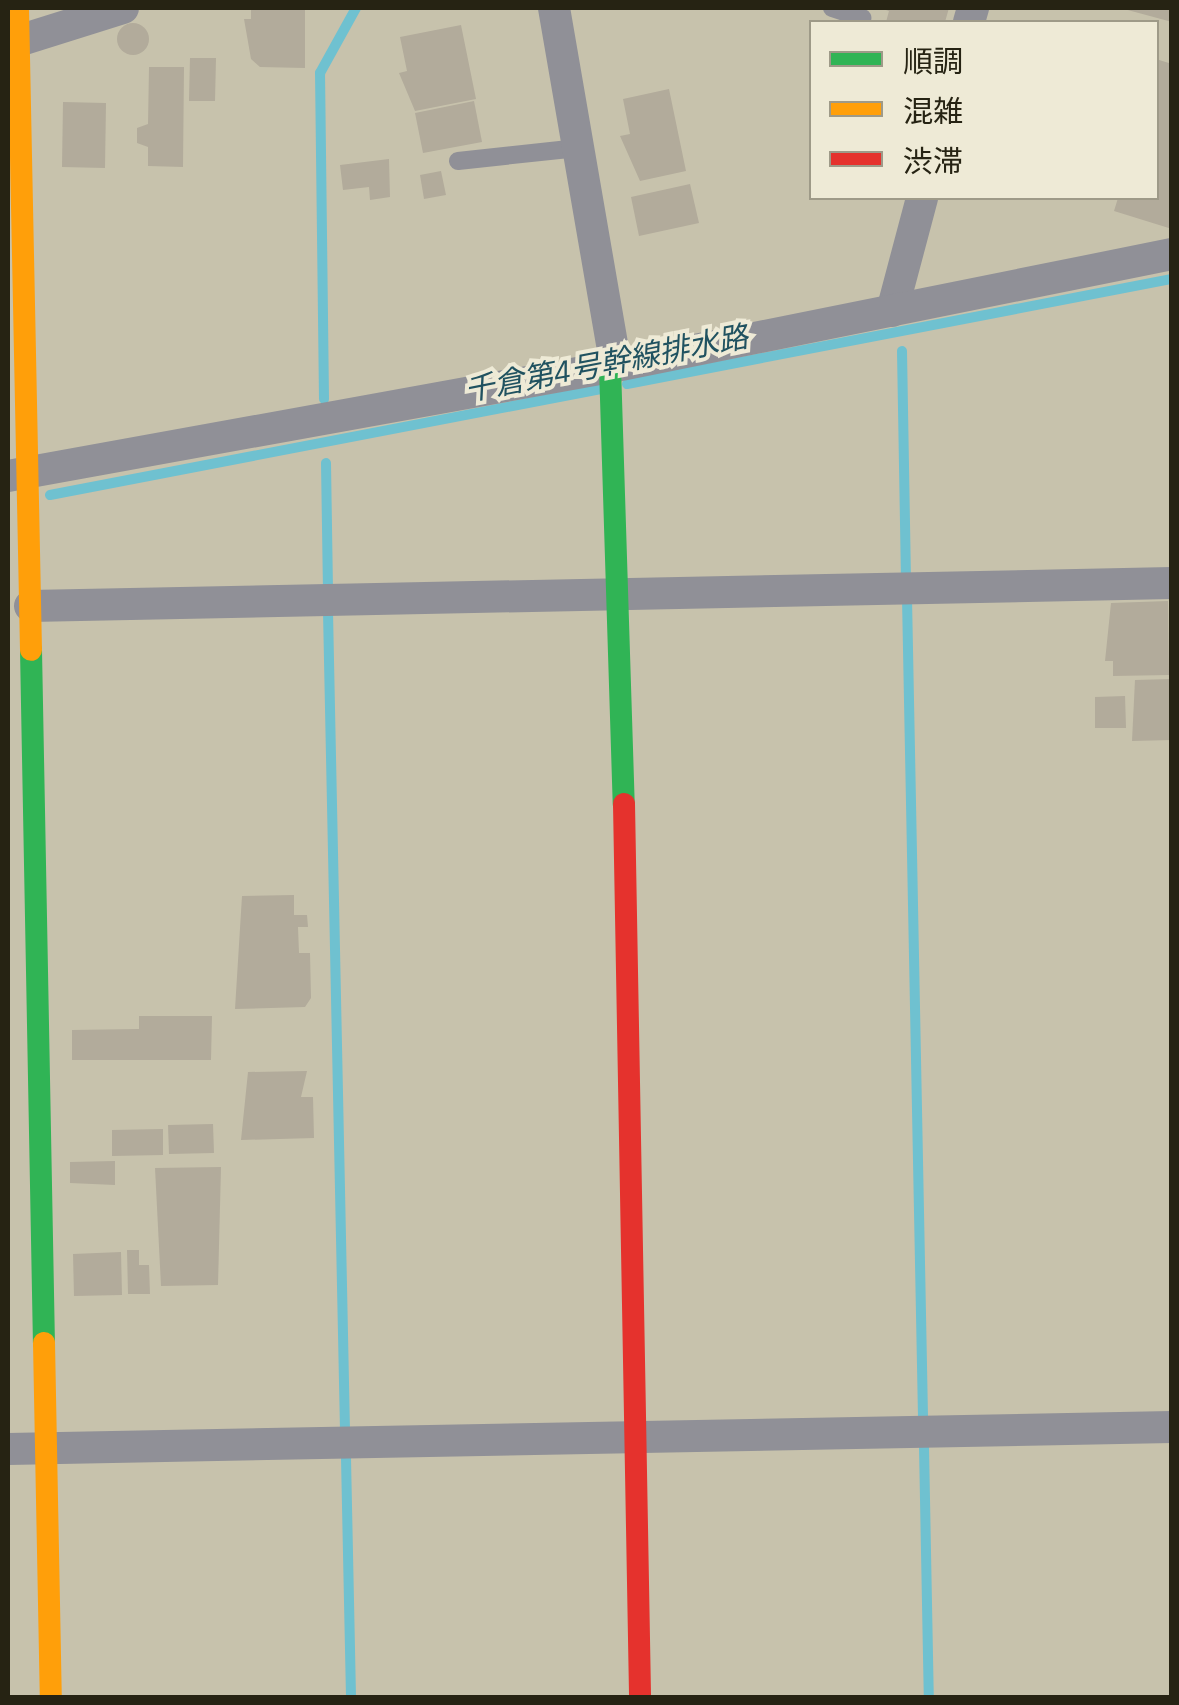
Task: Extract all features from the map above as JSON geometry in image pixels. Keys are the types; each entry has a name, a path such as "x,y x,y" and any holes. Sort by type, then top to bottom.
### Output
{"main road":[{"path":"18,8 14,180 18,474 30,606 51,1698"},
{"path":"612,370 617,403 640,1698"}],"street":[{"path":"18,41 123,8"},
{"path":"554,8 612,370"},
{"path":"892,310 921,200"},
{"path":"18,474 612,370 1172,254"},
{"path":"30,606 1172,583"},
{"path":"8,1448 1172,1427"}],"lane":[{"path":"832,8 862,18"},
{"path":"458,161 578,148"}],"building":[{"path":"251,8 305,8 305,68 260,67 251,59 244,19 251,19"},
{"path":"880,8 949,8 946,20 887,20 889,11"},
{"path":"1172,8 1172,22 1124,9"},
{"path":"133,23 144,28 149,39 144,50 133,55 122,50 117,39 122,28"},
{"path":"461,25 476,99 415,111 399,73 407,71 400,37"},
{"path":"190,58 216,58 215,101 189,101"},
{"path":"1159,60 1172,64 1172,229 1114,211 1117,200 1159,200"},
{"path":"149,67 184,67 183,167 148,166 148,147 137,143 137,128 148,124"},
{"path":"669,89 686,171 640,181 620,136 630,134 623,99"},
{"path":"474,101 482,142 423,153 415,113"},
{"path":"63,102 106,103 105,168 62,167"},
{"path":"389,159 390,197 370,200 369,187 343,190 340,165"},
{"path":"441,171 446,195 424,199 420,175"},
{"path":"690,184 699,223 639,236 631,197"},
{"path":"1168,601 1169,675 1113,676 1113,661 1105,661 1111,603"},
{"path":"1172,679 1172,740 1132,741 1135,680"},
{"path":"1125,696 1126,728 1095,728 1095,697"},
{"path":"294,895 294,915 307,915 308,927 298,927 299,953 310,953 311,998 305,1007 235,1009 242,896"},
{"path":"139,1016 212,1016 211,1060 72,1060 72,1030 139,1029"},
{"path":"307,1071 301,1097 313,1097 314,1138 241,1140 248,1072"},
{"path":"213,1124 214,1153 169,1154 168,1125"},
{"path":"163,1129 163,1155 112,1156 112,1130"},
{"path":"115,1161 115,1185 70,1183 70,1162"},
{"path":"221,1167 218,1285 161,1286 155,1168"},
{"path":"127,1250 139,1250 139,1265 149,1265 150,1294 128,1294"},
{"path":"121,1252 122,1295 74,1296 73,1254"}],"waterway":[{"path":"324,399 320,73 356,8"},
{"name":"千倉第4号幹線排水路","path":"627,384 1172,279"},
{"path":"902,351 906,575"},
{"name":"千倉第4号幹線排水路","path":"50,495 601,389"},
{"path":"326,463 328,586"},
{"path":"907,598 923,1417"},
{"path":"328,612 345,1428"},
{"path":"924,1447 929,1698"},
{"path":"346,1458 351,1698"}],"traffic: fast":[{"path":"610,367 624,804"},
{"path":"31,650 44,1343"}],"traffic: slow":[{"path":"18,8 31,650"},
{"path":"44,1343 51,1698"}],"traffic: jam":[{"path":"624,804 640,1698"}]}
